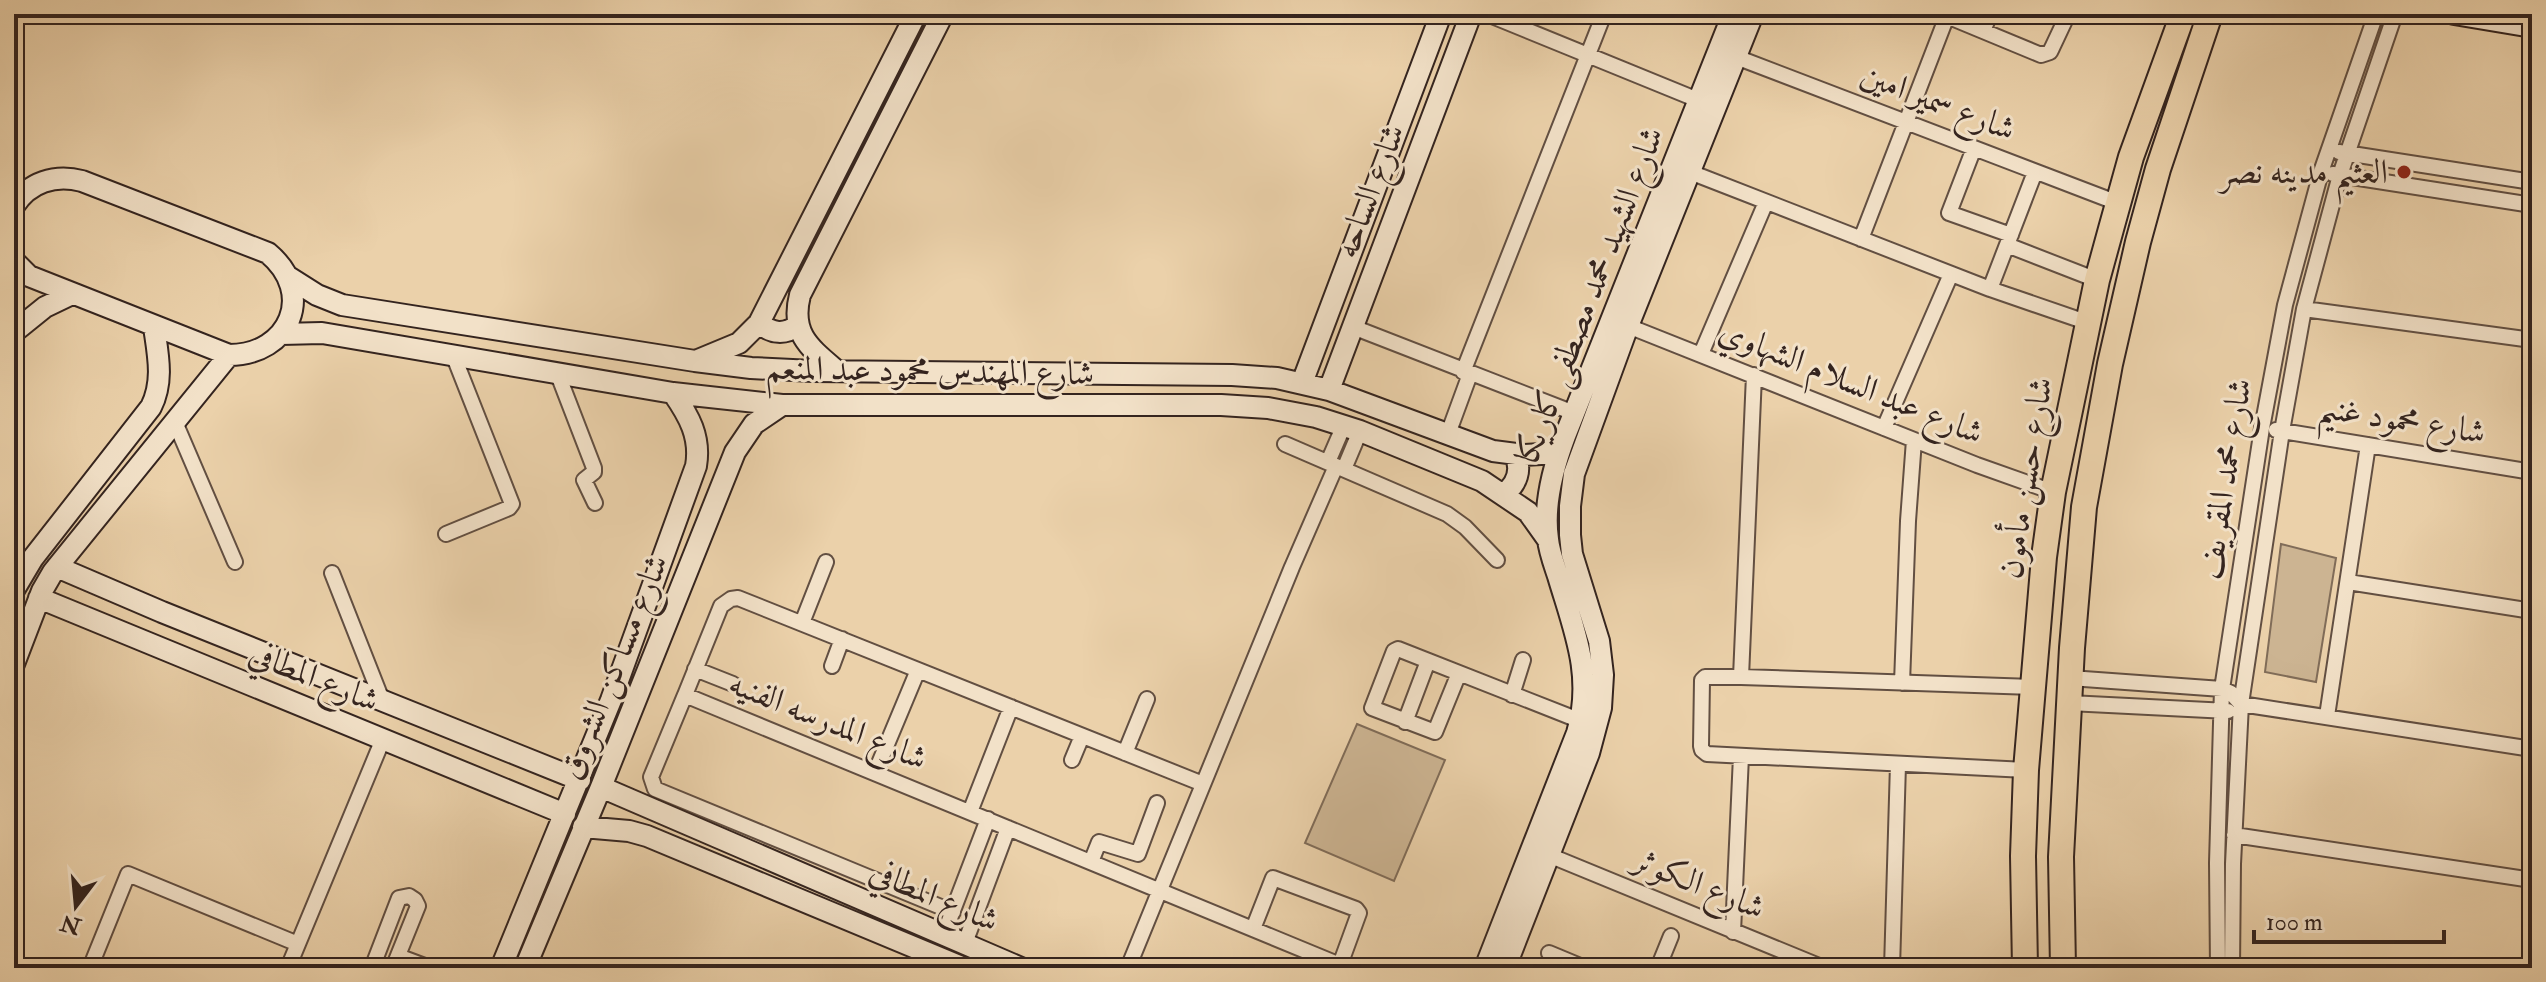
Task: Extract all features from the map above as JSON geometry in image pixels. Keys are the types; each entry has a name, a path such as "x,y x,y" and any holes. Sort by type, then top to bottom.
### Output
{"main road":[{"name":"شارع حسن مأمون","path":"2025,968 2023,856 2026,770 2044,557 2053,492 2097,280 2131,157 2183,14"},
{"name":"شارع حسن مأمون","path":"2063,968 2061,857 2070,678 2084,507 2110,364 2138,242 2158,169 2210,14"},
{"path":"2026,770 2028,780 2035,787 2045,790 2055,788 2065,772"},
{"path":"2023,856 2033,842 2042,840 2058,848 2061,857"}],"street":[{"path":"695,361 739,343 759,323 916,14"},
{"path":"837,371 811,349 798,325 800,295 943,14"},
{"name":"شارع الساحه","path":"1329,390 1471,14"},
{"path":"1487,14 1698,100"},
{"path":"1448,434 1467,373 1604,14"},
{"name":"شارع الشهيد محمد مصطفى كاريكا","path":"1485,968 1539,837 1581,721 1585,687 1583,664 1548,540 1549,497 1558,453 1733,14"},
{"name":"شارع الشهيد محمد مصطفى كاريكا","path":"1505,968 1551,856 1594,738 1603,691 1599,641 1572,554 1569,522 1579,458 1628,326 1753,14"},
{"path":"1983,31 1990,14"},
{"path":"1861,239 1944,15 2045,54 2052,48 2068,14"},
{"name":"شارع محمد المقريف","path":"2218,968 2217,863 2222,689 2262,428 2285,305 2321,172 2376,14"},
{"name":"شارع محمد المقريف","path":"2232,968 2234,835 2241,704 2282,431 2304,309 2340,175 2395,14"},
{"path":"2454,14 2532,27"},
{"path":"1438,22 1444,38 1461,40"},
{"name":"شارع الساحه","path":"1302,383 1438,22"},
{"name":"شارع سمير امين","path":"1736,57 2118,203"},
{"path":"1424,61 1441,63 1449,71"},
{"path":"1974,148 1949,213 2097,280"},
{"path":"2328,150 2532,182"},
{"path":"1690,172 1990,289 2089,323"},
{"path":"1990,289 2035,172"},
{"path":"2321,172 2532,205"},
{"name":"شارع المهندس محمود عبد المنعم","path":"14,206 24,193 41,182 72,179 259,248 276,260 287,276 317,295 342,305 751,368 1232,375 1302,383 1329,390 1493,451 1515,455 1558,453"},
{"path":"1701,354 1766,202"},
{"path":"14,261 29,276 229,355 258,352 281,334 292,305 287,276"},
{"path":"1884,428 1951,274"},
{"path":"14,332 45,307 72,294"},
{"path":"2304,309 2532,340"},
{"path":"759,323 778,332 789,331 798,325"},
{"name":"شارع عبد السلام الشهاوي","path":"1628,326 2053,492"},
{"path":"14,590 33,558 151,407 158,391 160,374 154,327"},
{"path":"1353,327 1574,413"},
{"name":"شارع المهندس محمود عبد المنعم","path":"281,334 322,333 673,393 782,405 1221,405 1292,412 1352,428 1482,481 1528,512 1548,540"},
{"path":"14,664 39,598 57,567 229,355"},
{"path":"446,534 509,508 512,504 454,357"},
{"path":"1311,360 1321,369 1337,369"},
{"path":"557,372 594,468 594,472 584,480 595,503"},
{"path":"1741,677 1754,375"},
{"path":"673,393 691,423 698,454 710,447 717,447 723,450 730,462"},
{"name":"شارع مساكن الشروق","path":"525,968 601,787 730,462 754,424 782,405"},
{"path":"175,422 235,562"},
{"path":"1128,968 1352,428"},
{"name":"شارع محمود غنيم","path":"2262,428 2532,472"},
{"path":"1902,683 1914,440"},
{"path":"1285,444 1447,514 1465,527 1497,560"},
{"path":"2327,716 2368,445"},
{"name":"شارع مساكن الشروق","path":"501,968 580,780 692,480 698,454"},
{"path":"1504,494 1513,486 1518,475 1515,455"},
{"path":"58,527 77,543"},
{"path":"802,623 826,562"},
{"name":"شارع المطافي","path":"57,567 580,780"},
{"path":"332,573 382,700"},
{"path":"2348,582 2532,611"},
{"path":"83,616 83,597 96,584"},
{"name":"شارع المطافي","path":"39,598 565,814"},
{"path":"685,695 721,606 731,599 744,599 1203,784"},
{"path":"832,666 842,639"},
{"path":"1459,673 1435,732 1372,708 1395,649 1459,673 1581,721"},
{"path":"1512,695 1523,660"},
{"path":"1405,722 1428,661"},
{"path":"695,669 733,684"},
{"path":"875,773 918,670"},
{"path":"2026,770 1704,752 1701,733 1702,678 2033,687"},
{"path":"2070,678 2222,689 2231,693 2241,704 2532,749"},
{"name":"شارع المدرسه الفنيه","path":"953,912 655,789 650,781 652,773 685,695 1340,965 1359,917 1356,909 1273,878 1253,929"},
{"path":"1125,753 1147,699"},
{"path":"2069,703 2222,712 2241,704"},
{"path":"970,812 1011,707"},
{"path":"1072,760 1082,736"},
{"path":"288,968 383,739"},
{"path":"1733,932 1741,756"},
{"path":"521,796 532,792 539,782 537,764"},
{"path":"1892,968 1898,764"},
{"name":"شارع المطافي","path":"601,787 1021,968"},
{"path":"1091,862 1099,842 1138,854 1157,803"},
{"path":"629,831 630,814 642,805"},
{"path":"944,934 988,819"},
{"name":"شارع المطافي","path":"583,827 629,831 647,836 964,968"},
{"path":"965,943 1008,828"},
{"path":"2234,835 2532,880"},
{"name":"شارع الكوثر","path":"1551,856 1824,968"},
{"path":"90,968 128,874 298,944"},
{"path":"372,968 399,898 409,896 418,906 395,962 430,968"},
{"path":"1658,968 1671,936"},
{"path":"1549,953 1585,968"}],"shaded area":[{"path":"2281,544 2336,558 2316,682 2265,672"},
{"path":"1357,724 1445,760 1394,881 1305,843"}],"place":[{"name":"العثيم مدينه نصر","path":"2404,172"}]}
